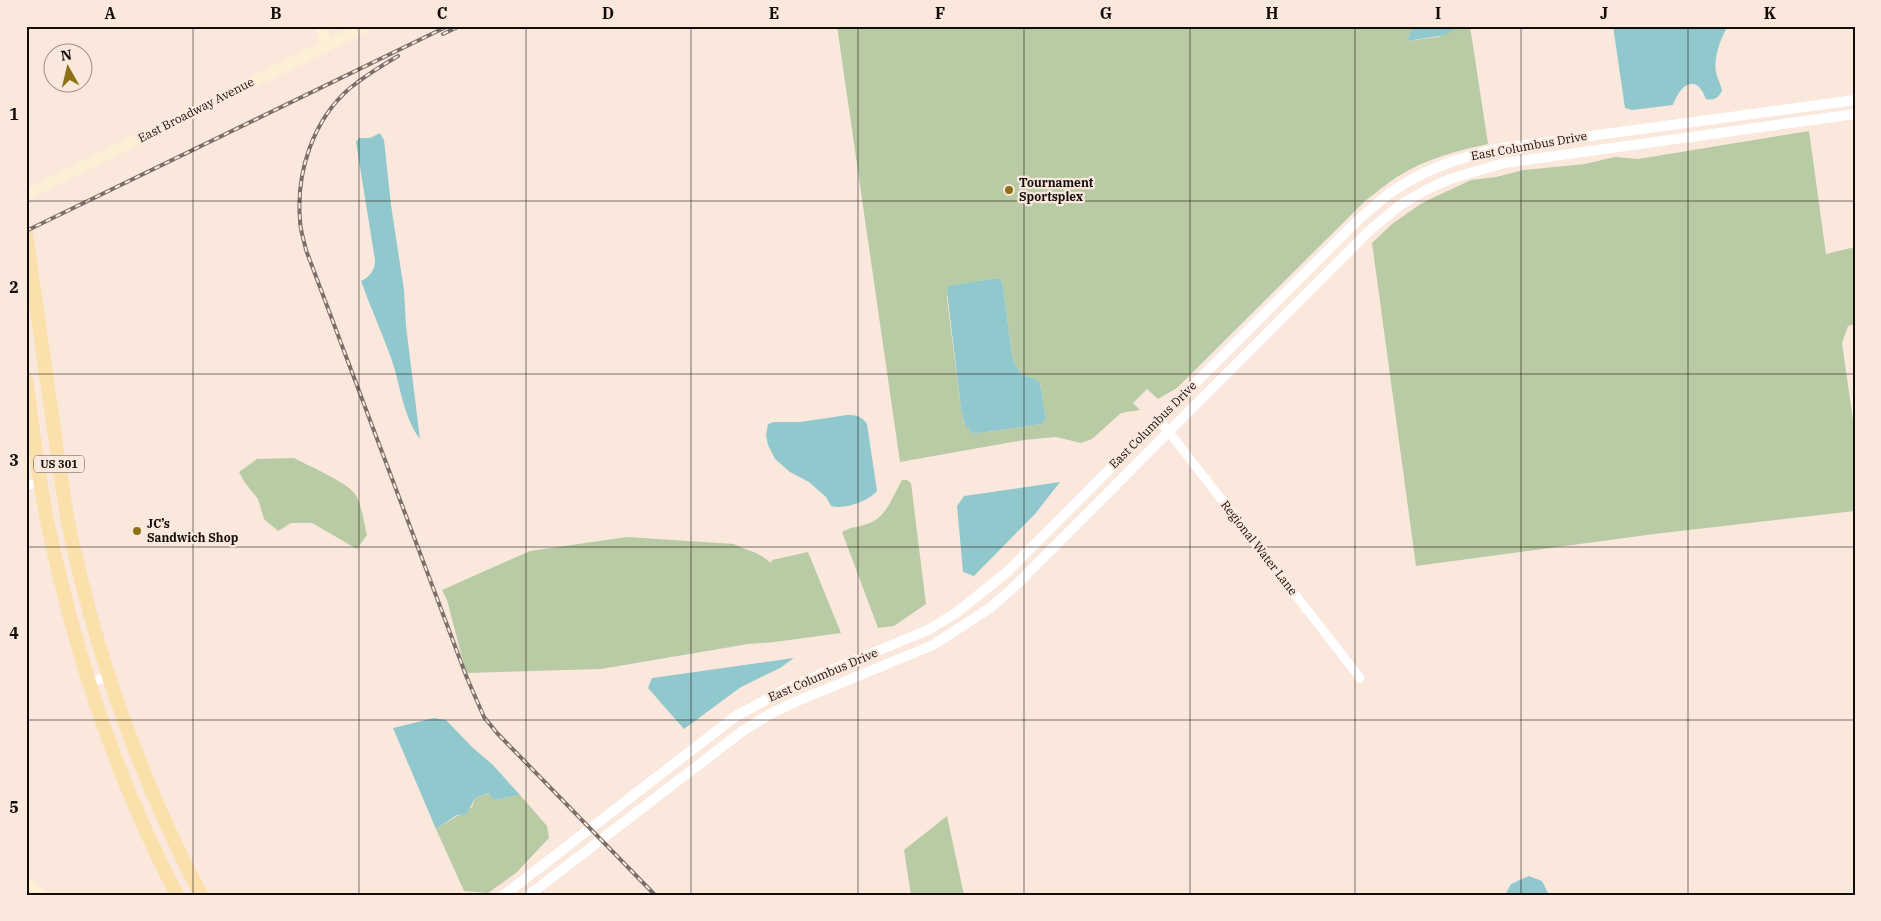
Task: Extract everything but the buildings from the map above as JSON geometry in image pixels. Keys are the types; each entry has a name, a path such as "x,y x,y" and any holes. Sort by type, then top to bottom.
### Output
{"main road":[{"path":"319,26 328,44"},
{"name":"East Broadway Avenue","path":"26,195 366,26"},
{"name":"US 301","path":"26,234 67,514 82,585 108,676 138,760 160,812 201,895"},
{"name":"US 301","path":"26,379 41,482 61,584 89,683 128,790 174,889"},
{"path":"174,889 189,872"},
{"path":"26,882 41,895"}],"street":[{"name":"East Columbus Drive","path":"504,895 736,716 790,687 928,630 956,613 982,593 1006,573 1357,221 1393,191 1421,175 1472,155 1502,148 1827,102 1855,100"},
{"path":"1827,102 1829,116"},
{"name":"East Columbus Drive","path":"529,895 744,730 794,702 933,645 990,608 1014,587 1368,232 1400,205 1428,189 1459,176 1504,163 1829,116 1855,114"},
{"name":"Regional Water Lane","path":"1159,419 1360,678"},
{"path":"26,486 41,482"},
{"path":"871,654 878,669"},
{"path":"89,683 108,676"}],"green space":[{"path":"837,26 1413,26 1407,41 1438,37 1461,26 1470,26 1488,144 1430,160 1419,165 1397,177 1366,200 1177,388 1158,399 1147,389 1133,403 1140,410 1121,413 1092,439 1081,443 1056,437 1024,440 900,462","holes":["997,278 1001,280 1014,362 1022,375 1040,383 1046,418 1042,424 973,434 965,425 961,409 947,298 948,286"]},
{"path":"1809,131 1826,254 1855,247 1855,324 1848,326 1842,343 1855,434 1855,511 1654,534 1416,566 1372,243 1392,224 1422,203 1471,180 1496,177 1523,170 1585,164 1615,157 1638,159"},
{"path":"294,458 336,479 355,494 361,509 367,535 357,549 312,523 291,523 278,531 264,519 258,499 239,472 257,459"},
{"path":"902,480 907,480 911,483 926,604 894,626 878,628 842,532 878,519 890,504"},
{"path":"627,537 734,544 757,553 771,563 772,560 808,552 841,633 748,644 601,669 466,673 447,600 442,590 530,551"},
{"path":"490,793 494,800 520,795 547,826 549,838 516,873 488,893 464,891 436,829 472,807 475,798"},
{"path":"947,816 964,895 911,895 904,850"}],"water":[{"path":"1413,26 1461,26 1445,35 1407,41"},
{"path":"1613,26 1728,26 1722,37 1715,64 1722,91 1716,98 1706,99 1698,86 1688,84 1680,92 1673,105 1632,110 1625,108"},
{"path":"380,133 384,140 391,205 404,290 406,326 420,439 414,430 402,400 391,358 361,281 371,273 375,260 356,142 359,138 370,138"},
{"path":"998,278 1003,286 1014,362 1022,375 1033,378 1040,383 1046,418 1042,424 973,434 965,425 961,409 947,291 948,286"},
{"path":"847,415 858,416 867,424 877,491 856,504 836,507 831,506 826,497 809,482 790,472 775,459 768,445 766,435 768,424 774,422 800,422"},
{"path":"1060,482 1035,514 974,576 963,572 957,506 964,496"},
{"path":"794,658 780,668 741,687 684,729 648,688 652,678"},
{"path":"434,718 446,720 472,747 493,765 520,795 494,800 489,793 475,798 467,814 457,815 436,829 393,728"},
{"path":"1529,876 1542,881 1549,895 1505,895 1511,884"}],"railway":[{"path":"26,231 448,26"},
{"path":"443,34 460,26"},
{"path":"398,56 350,88 326,115 317,131 304,166 299,202 301,231 306,250 467,678 484,717 497,733 655,895"}],"place":[{"name":"Tournament Sportsplex","path":"1009,190"},
{"name":"JC’s Sandwich Shop","path":"137,531"}]}
